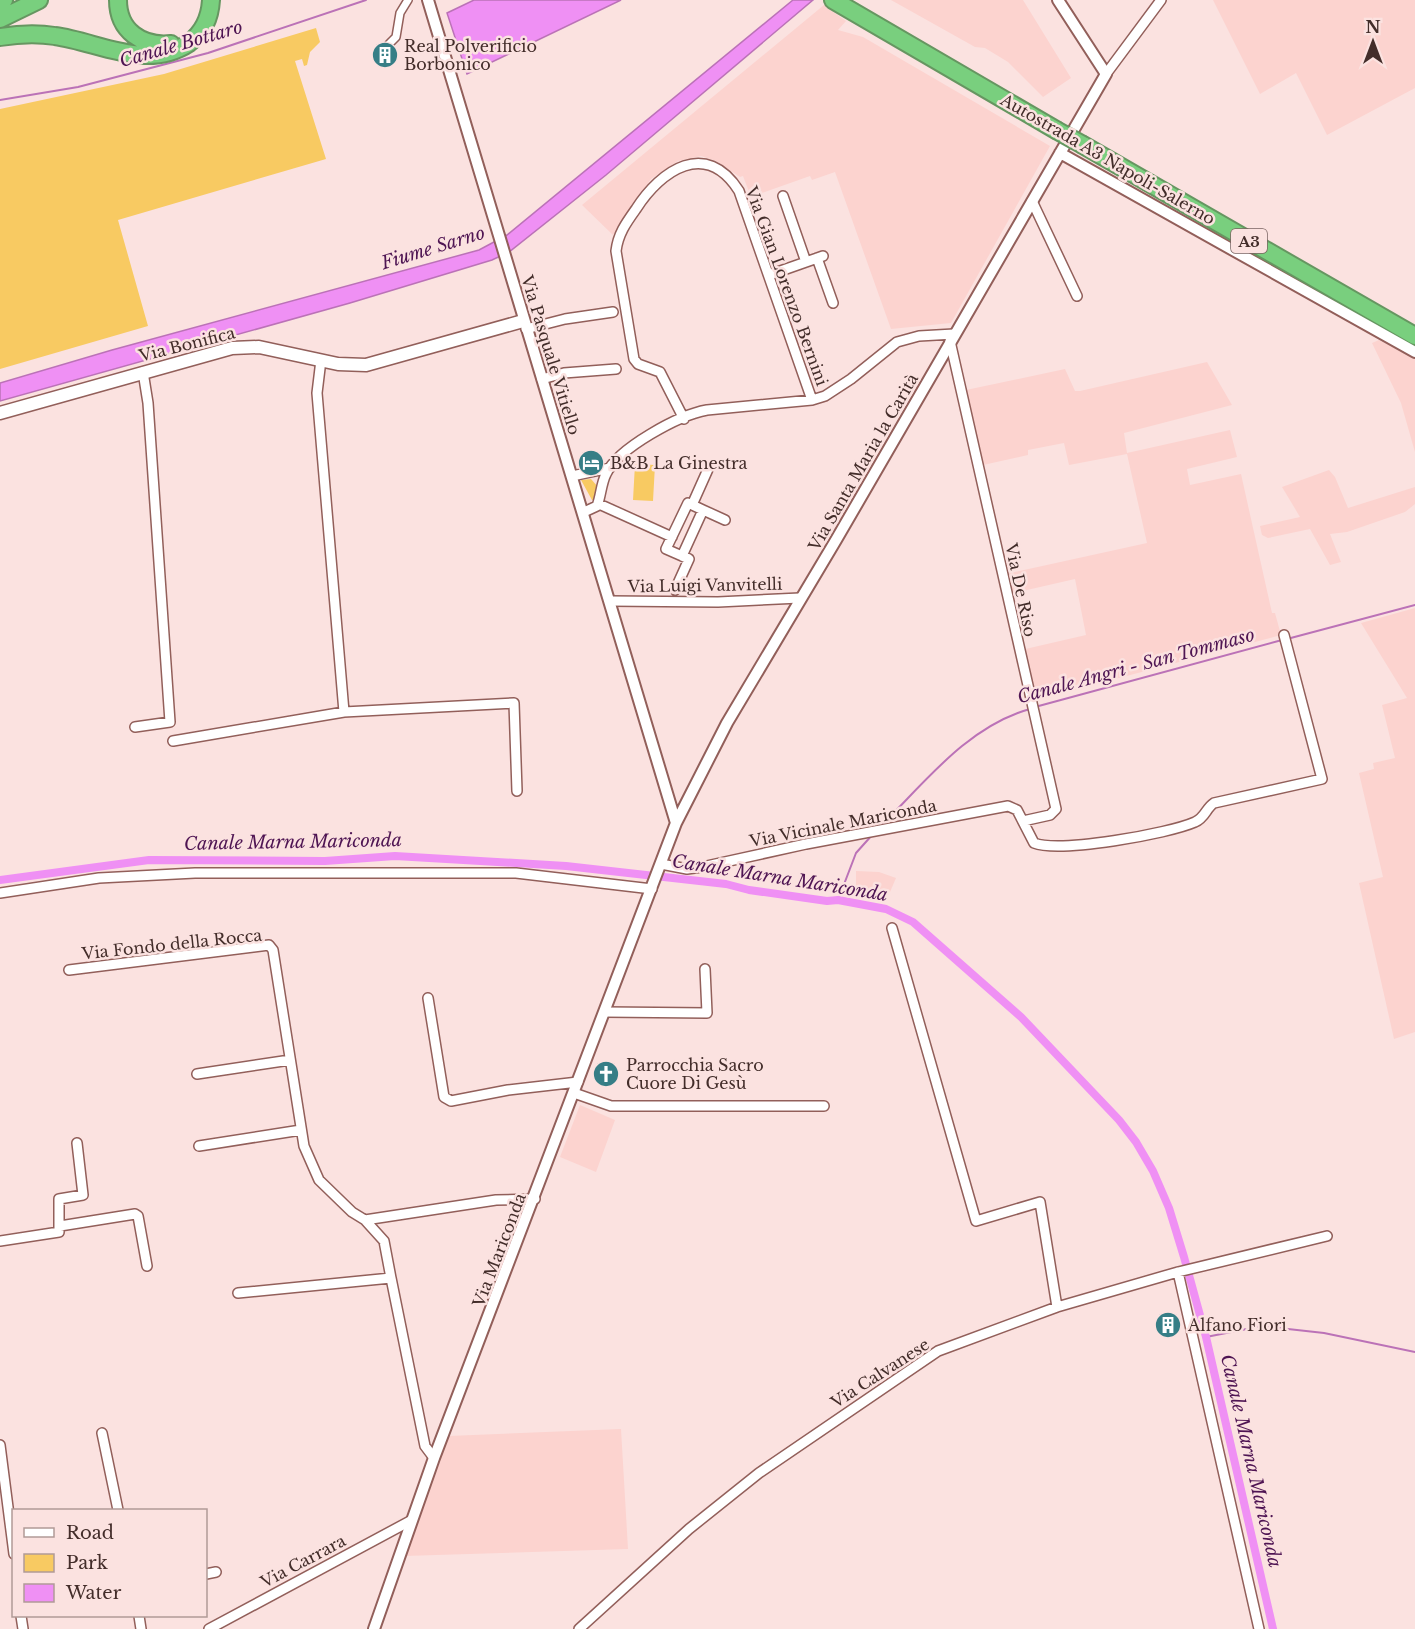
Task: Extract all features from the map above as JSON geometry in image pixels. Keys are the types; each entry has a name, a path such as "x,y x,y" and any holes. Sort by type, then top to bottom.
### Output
{"highway":[{"path":"0,2 4,0"},
{"path":"0,19 39,0"},
{"path":"118,0 118,10 128,31 147,43 159,45 181,41 190,34 203,16 205,0"},
{"path":"0,37 53,35 123,53 157,54 184,46 196,38 208,20 211,0"},
{"name":"Autostrada A3 Napoli-Salerno","path":"842,1 1059,125 1415,336"},
{"name":"Autostrada A3 Napoli-Salerno","path":"1085,141 1415,324"}],"main road":[{"name":"Via Bonifica","path":"0,413 218,351 248,347 277,350 338,364 366,365 525,325"}],"street":[{"path":"389,44 396,37 400,13 408,0"},
{"name":"Via Pasquale Vitiello","path":"428,0 676,823"},
{"path":"1058,0 1106,75 1161,0"},
{"name":"Via Santa Maria la Carità","path":"653,886 676,823 705,762 1106,75"},
{"path":"1060,153 1415,352"},
{"name":"Via Gian Lorenzo Bernini","path":"684,419 660,372 638,364 634,359 617,267 618,240 622,229 642,199 663,176 688,165 706,165 722,172 740,191 812,400"},
{"path":"783,196 806,262"},
{"path":"1032,201 1077,296"},
{"path":"769,274 820,257 833,303"},
{"path":"525,325 613,312"},
{"name":"Via Gian Lorenzo Bernini","path":"598,504 601,488 609,468 630,446 684,419 707,410 812,400 825,396 851,379 897,342 919,336 952,338"},
{"name":"Via De Riso","path":"952,338 1031,708 1056,809 1050,815 1023,821"},
{"path":"321,360 316,393 344,712"},
{"path":"542,379 564,373 616,369"},
{"path":"135,727 170,722 148,403 143,372"},
{"path":"692,505 709,466"},
{"path":"572,476 609,468"},
{"path":"585,474 597,478 601,488"},
{"path":"675,590 689,559 666,549 688,503 725,520"},
{"path":"584,512 598,504 672,537"},
{"path":"682,556 703,510"},
{"name":"Via Luigi Vanvitelli","path":"610,601 718,602 800,598"},
{"path":"1023,821 1030,840 1038,844 1092,843 1186,825 1203,818 1214,802 1322,779 1285,640"},
{"path":"173,741 344,712 514,703 517,790"},
{"name":"Via Vicinale Mariconda","path":"660,867 687,869 702,867 1008,806 1017,810 1023,821"},
{"path":"0,893 99,878 195,873 516,873 653,886"},
{"name":"Via Mariconda","path":"374,1629 434,1458 653,886"},
{"path":"892,928 976,1221 1040,1202 1058,1307"},
{"name":"Via Fondo della Rocca","path":"69,970 269,945 273,950 304,1146 319,1180 352,1212 365,1220 384,1241 425,1446 434,1458"},
{"path":"604,1012 707,1013 705,969"},
{"path":"428,998 444,1096 447,1100 508,1090 576,1087 611,1106 824,1106"},
{"path":"197,1074 290,1060"},
{"path":"200,1146 301,1130"},
{"path":"0,1241 59,1232 59,1199 83,1195 77,1143"},
{"path":"365,1220 496,1200 535,1198"},
{"path":"60,1226 135,1214 138,1216 147,1266"},
{"name":"Via Calvanese","path":"579,1629 689,1529 759,1473 938,1352 1058,1307 1180,1272 1327,1236"},
{"path":"1180,1272 1259,1629"},
{"path":"238,1293 391,1278"},
{"path":"102,1433 118,1509"},
{"path":"0,1444 12,1538"},
{"name":"Via Carrara","path":"209,1629 412,1520"},
{"path":"207,1574 216,1572"}],"shaded area":[{"path":"891,0 1023,0 1071,78 1043,97 1008,62 985,48 975,47"},
{"path":"1213,0 1415,0 1415,88 1327,135 1296,73 1260,94"},
{"path":"824,5 846,21 838,30 863,37 1050,146 951,323 891,329 835,172 812,180 810,176 751,197 743,176 740,177 716,161 701,156 678,161 651,179 613,235 582,205"},
{"path":"1379,340 1415,359 1415,452 1401,403 1372,343"},
{"path":"1207,362 1232,405 1124,433 1127,453 1230,430 1237,457 1187,469 1190,485 1241,474 1272,613 1275,613 1281,635 1032,701 1021,650 1086,635 1075,579 1010,594 1006,574 1147,543 1127,454 1069,465 1064,443 1028,450 1028,455 983,465 966,390 1065,369 1075,391 1080,391"},
{"path":"1329,470 1335,477 1348,508 1415,487 1415,504 1405,512 1347,532 1330,534 1341,562 1330,565 1310,529 1268,538 1262,535 1260,526 1300,517 1282,487"},
{"path":"1415,608 1415,1032 1394,1039 1359,883 1383,877 1359,773 1374,769 1373,763 1395,758 1382,705 1407,698 1361,623"},
{"path":"856,871 879,872 896,878 890,892 862,892 862,888 856,888"},
{"path":"580,1105 615,1120 596,1172 560,1157"},
{"path":"621,1429 628,1549 404,1556 449,1436"}],"green space":[{"path":"316,28 320,42 310,52 307,65 304,66 302,59 295,61 326,159 118,220 148,326 0,369 0,109 164,74"},
{"path":"635,464 655,465 653,501 633,500"},
{"path":"591,479 598,487 595,500 592,500 581,480"}],"water":[{"path":"474,0 621,0 467,74 447,13"},
{"name":"Fiume Sarno","path":"793,0 813,0 606,175 509,252 492,260 350,303 0,401 0,383 112,350 479,250 507,235"}],"waterway":[{"name":"Canale Bottaro","path":"0,100 78,87 208,53 366,0"},
{"name":"Canale Angri - San Tommaso","path":"1287,639 1415,605"},
{"name":"Canale Angri - San Tommaso","path":"1035,707 1282,640"},
{"name":"Canale Angri - San Tommaso","path":"881,826 931,774 967,742 987,728 1030,709"},
{"name":"Canale Angri - San Tommaso","path":"838,900 856,853 873,834"},
{"name":"Canale Marna Mariconda","path":"0,880 149,860 325,861 395,856 566,866 726,884 749,890 827,901 838,900 886,909 913,922 1021,1017 1119,1120 1136,1142 1153,1171 1169,1208 1206,1337 1273,1629"},
{"path":"1206,1337 1262,1326 1324,1333 1415,1352"}],"place":[{"name":"Real Polverificio Borbonico","path":"385,55"},
{"name":"B&B La Ginestra","path":"591,463"},
{"name":"Parrocchia Sacro Cuore Di Gesù","path":"606,1074"},
{"name":"Alfano Fiori","path":"1168,1325"}]}
